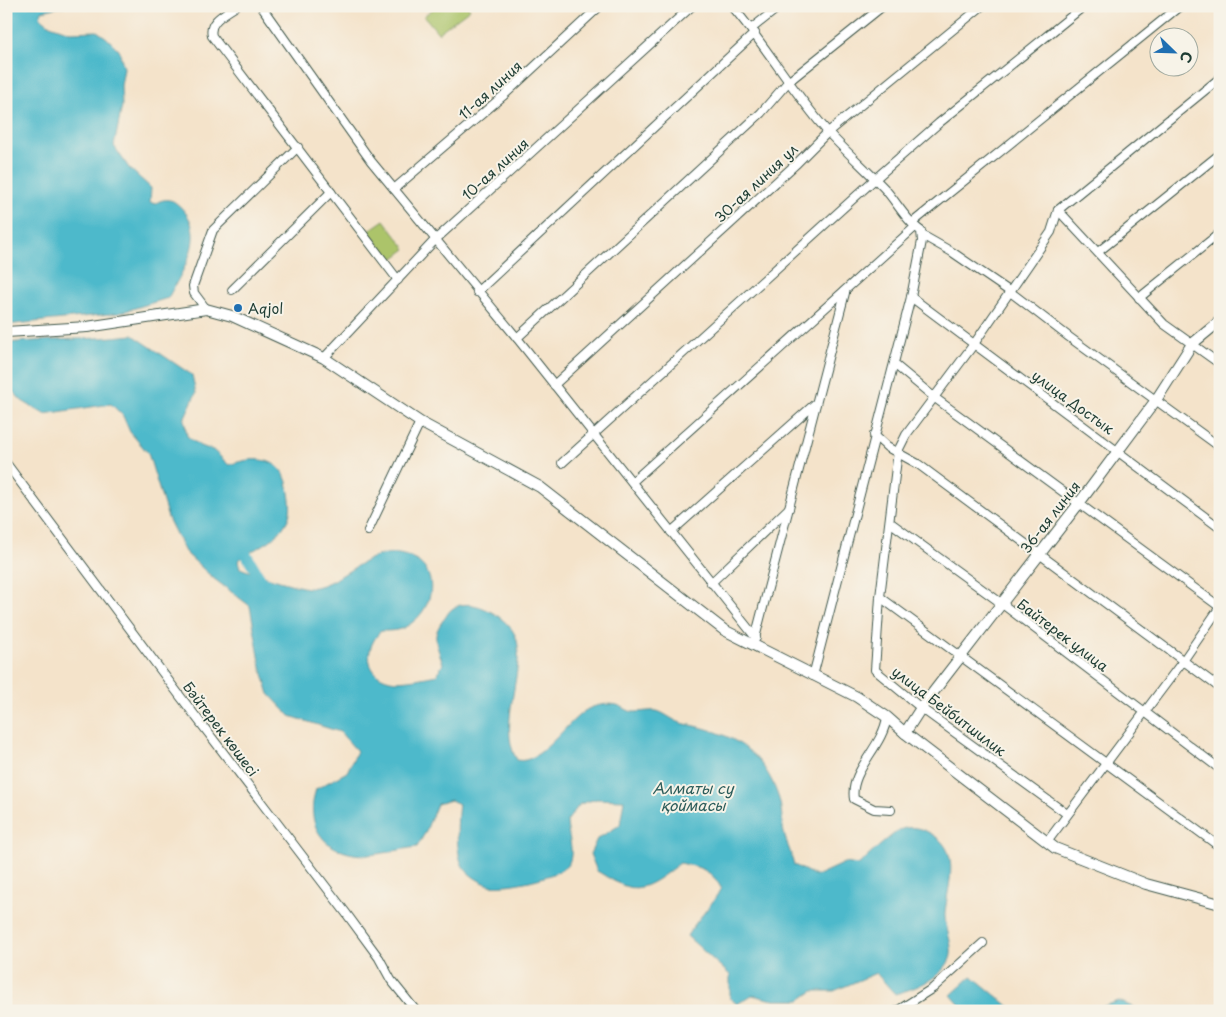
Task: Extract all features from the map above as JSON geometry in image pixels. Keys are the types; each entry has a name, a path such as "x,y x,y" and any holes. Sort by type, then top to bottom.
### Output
{"street":[{"path":"236,6 213,23 210,30 212,36 398,280"},
{"path":"261,6 371,162 517,338 592,435 632,482 711,583 754,642"},
{"name":"11-ая линия","path":"394,189 503,96 600,6"},
{"name":"10-ая линия","path":"324,358 435,240 692,6"},
{"path":"732,6 753,31 788,82 828,132 875,179 921,231 922,235 911,297 813,676"},
{"path":"477,292 780,6"},
{"path":"517,338 761,113 788,82 882,6"},
{"name":"30-ая линия ул","path":"554,385 797,163 828,132 982,6"},
{"path":"562,463 875,179 939,123 1084,6"},
{"path":"632,482 844,293 914,225 1180,6"},
{"path":"1220,78 1058,210 1050,232 974,344 906,436 898,452 891,523 880,597 1220,847"},
{"path":"206,309 194,293 193,286 213,230 298,147"},
{"path":"1098,252 1220,154"},
{"path":"232,290 331,192"},
{"path":"1058,210 1164,324 1220,364"},
{"path":"1139,298 1220,233"},
{"path":"922,235 952,252 1009,291 1220,447"},
{"path":"754,642 844,293"},
{"name":"улица Достык","path":"911,297 1220,528"},
{"path":"6,332 87,327 206,309 232,316 324,358 420,422 540,488 703,616 754,642 813,676 857,697 887,717 905,733 1055,848 1146,884 1220,904"},
{"name":"36-ая линия","path":"905,733 921,708 1156,400 1192,344 1220,321"},
{"path":"894,364 935,398 1080,502 1220,607 1183,661 1143,711 1047,842"},
{"path":"670,532 816,403"},
{"path":"368,531 420,422"},
{"path":"874,435 887,447 898,452 1039,554 1220,688"},
{"name":"Бәйтерек көшесі","path":"6,463 180,696 380,958 391,980 416,1011"},
{"path":"711,583 789,508"},
{"name":"Байтерек улица","path":"891,523 1001,603 1220,769"},
{"name":"улица Бейбитшилик","path":"880,597 875,670 921,708 1067,814"},
{"path":"887,717 878,742 856,778 852,789 854,799 874,809 891,810"},
{"path":"897,1011 933,988 983,943"}],"green space":[{"path":"437,6 468,6 470,9 438,33 424,16"},
{"path":"384,220 406,249 390,261 368,231"}],"water":[{"path":"6,6 64,6 42,11 40,17 50,25 70,32 97,31 119,50 124,68 121,86 122,106 114,146 129,168 151,188 150,202 155,204 166,200 174,201 186,214 192,225 191,250 187,262 168,298 119,313 6,325"},
{"name":"Алматы су қоймасы","path":"133,335 192,375 196,393 184,419 187,436 200,446 213,450 229,465 250,460 269,462 282,472 287,481 290,514 287,522 279,533 268,542 238,561 240,568 286,583 309,588 334,580 381,555 407,556 418,562 426,570 430,579 431,590 429,600 424,610 407,626 398,630 381,631 376,637 369,659 375,672 381,677 400,681 437,675 443,664 437,645 436,633 449,612 459,605 468,604 486,609 503,620 514,633 518,645 510,729 511,745 517,760 526,760 535,756 580,715 588,709 602,705 617,705 633,712 657,711 681,723 717,732 744,746 764,768 773,782 779,799 784,835 794,865 816,876 844,863 858,865 886,840 902,829 915,828 928,832 939,839 946,847 950,857 951,867 945,919 951,944 951,956 945,968 925,983 895,994 876,973 834,991 813,991 800,1000 774,1000 752,995 737,1004 730,998 730,975 687,936 721,888 714,877 705,870 680,863 655,881 635,888 620,884 597,871 590,854 597,839 620,825 624,800 596,799 580,804 567,821 571,847 569,863 556,873 545,877 507,885 486,884 472,876 464,868 458,847 459,804 451,800 437,804 417,847 363,855 349,853 328,843 315,826 313,802 316,789 347,772 357,751 340,732 290,716 269,694 261,667 250,606 213,578 185,552 168,518 148,453 130,432 123,416 111,404 44,414 22,401 6,384 6,343"},
{"path":"972,976 1017,1011 965,1011 951,995"},
{"path":"1119,1001 1141,1011 1057,1011 1096,1009"}],"waterway":[{"path":"239,542 266,588"}],"place":[{"name":"Aqjol","path":"238,308"}]}
